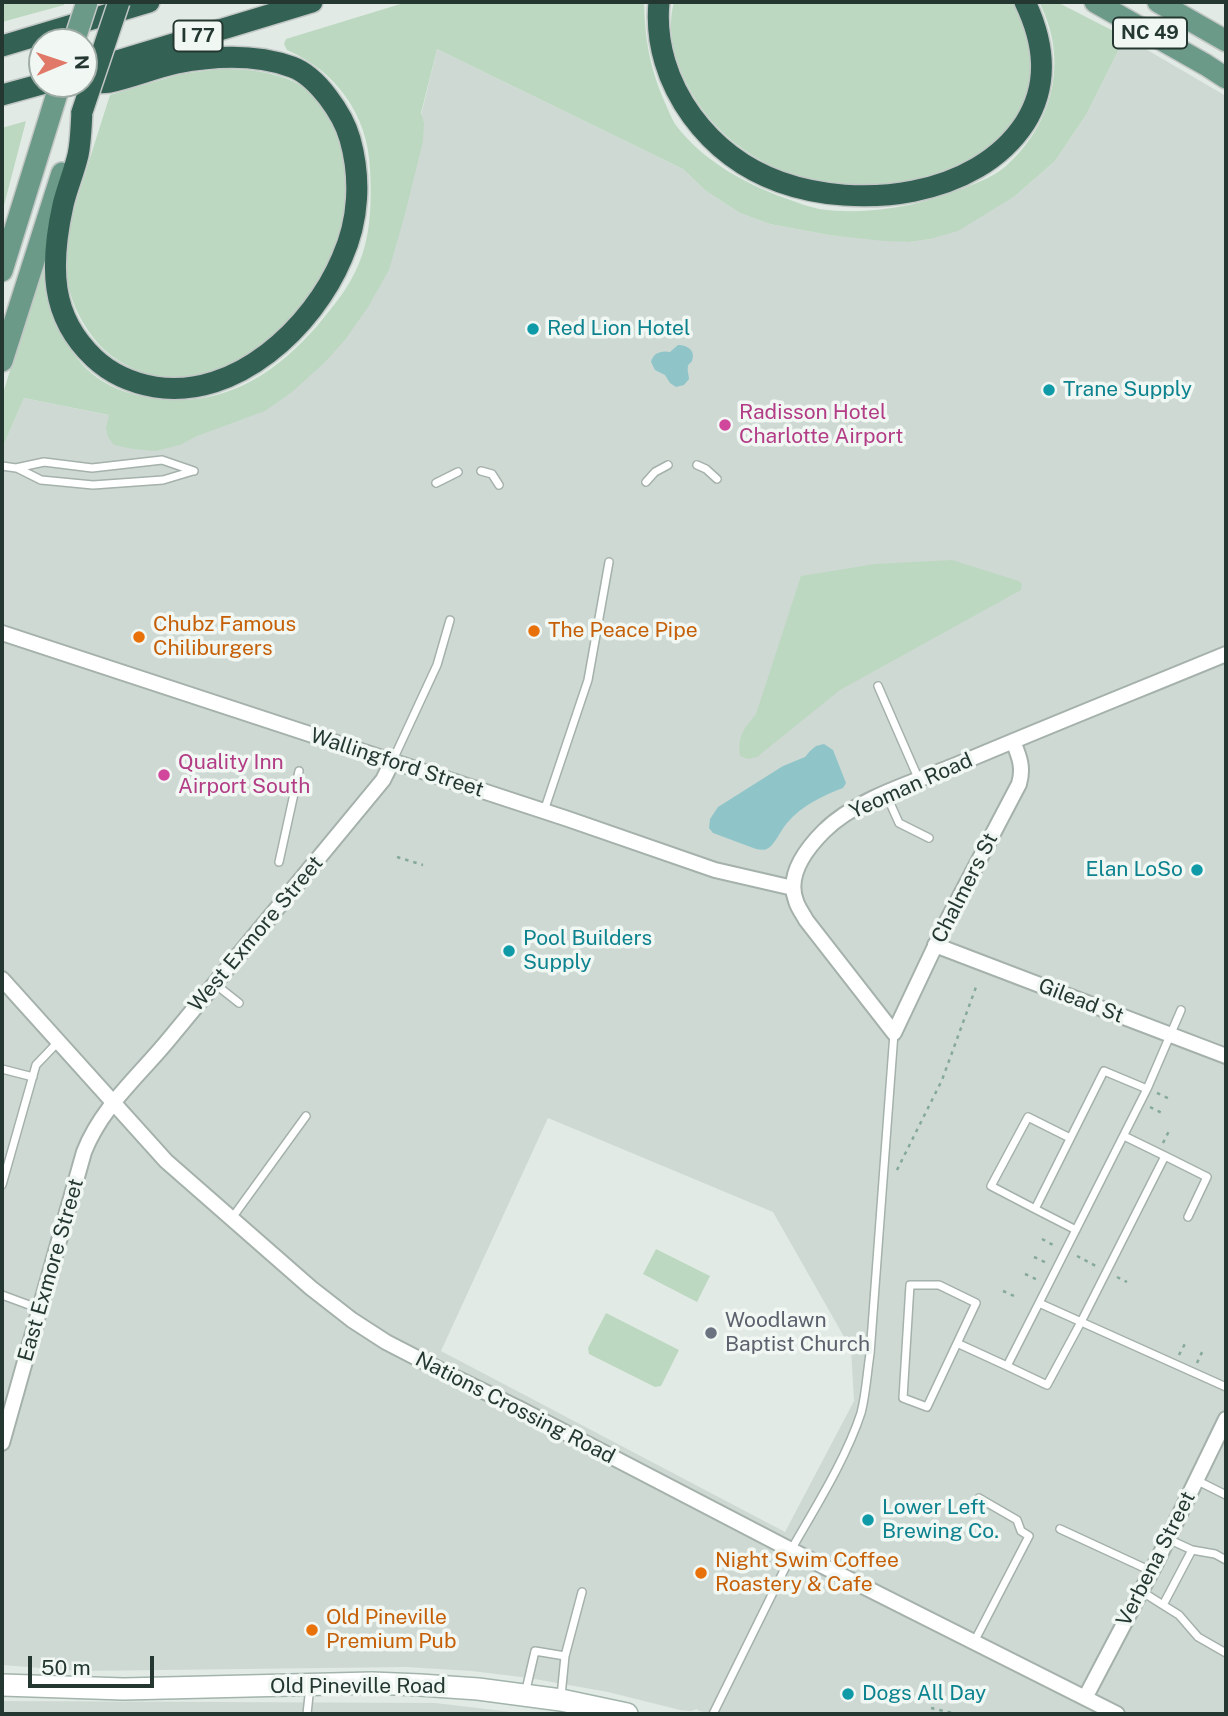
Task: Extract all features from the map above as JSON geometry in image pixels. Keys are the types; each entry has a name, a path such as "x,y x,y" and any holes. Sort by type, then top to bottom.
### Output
{"highway":[{"path":"98,82 177,63 221,57 270,60 295,68 321,89 336,108 347,129 357,169 357,196 353,223 342,258 328,286 296,327 271,351 227,377 203,386 165,389 140,385 123,378 102,365 84,348 71,329 57,292 55,266 75,145 82,113 119,2"},
{"name":"I 77","path":"2,46 92,9 149,2"},
{"name":"I 77","path":"98,67 312,2"},
{"path":"659,2 657,21 660,45 671,79 683,104 702,129 725,151 748,167 779,182 842,196 876,197 909,192 959,178 982,166 1003,150 1020,131 1038,93 1042,70 1041,47 1034,20 1025,2"},
{"path":"2,95 28,88"}],"main road":[{"name":"NC 49","path":"1095,2 1226,78"},
{"name":"NC 49","path":"1158,2 1225,37"},
{"path":"82,28 92,9"},
{"path":"2,271 56,98"},
{"path":"2,361 75,145"}],"street":[{"path":"1206,65 1225,37"},
{"name":"Wallingford Street","path":"2,633 715,870 793,888"},
{"name":"Yeoman Road","path":"793,888 797,867 824,831 864,803 1226,654"},
{"name":"Chalmers St","path":"894,1033 935,945 1019,784 1022,764 1013,741"},
{"name":"West Exmore Street","path":"113,1102 151,1062 383,780 393,761"},
{"path":"793,888 796,902 806,920 894,1033"},
{"name":"Gilead St","path":"935,945 1226,1056"},
{"name":"Nations Crossing Road","path":"2,979 166,1161 311,1288 352,1320 386,1342 1117,1714"},
{"name":"East Exmore Street","path":"2,1443 84,1152 96,1126 113,1102"},
{"name":"Verbena Street","path":"1085,1698 1152,1571 1226,1419"},
{"name":"Old Pineville Road","path":"2,1685 124,1689 372,1683 420,1685 478,1689 561,1700 627,1714"}],"lane":[{"path":"2,466 16,468 41,480 93,485 163,480 194,471 162,460 92,468 44,462 16,468"},
{"path":"646,482 655,472 668,465"},
{"path":"697,465 717,479"},
{"path":"481,471 492,474 499,485"},
{"path":"436,483 458,472"},
{"path":"544,811 588,680 609,562"},
{"path":"393,761 437,665 450,620"},
{"path":"878,686 919,780"},
{"path":"279,862 299,771"},
{"path":"886,794 898,823 929,838"},
{"path":"215,984 239,1003"},
{"path":"1007,1366 1147,1089 1181,1010"},
{"path":"713,1714 858,1420 870,1354 894,1033"},
{"path":"2,1185 36,1065 58,1042"},
{"path":"2,1069 33,1077"},
{"path":"1035,1209 1104,1071 1147,1089"},
{"path":"232,1219 306,1116"},
{"path":"1070,1138 1028,1117 992,1186 1076,1230"},
{"path":"1124,1136 1207,1177 1188,1217"},
{"path":"958,1343 1047,1385 1165,1156"},
{"path":"910,1285 939,1285 976,1303 958,1343 927,1407 903,1398 910,1285"},
{"path":"2,1295 40,1309"},
{"path":"1039,1303 1226,1387"},
{"path":"1196,1480 1226,1495"},
{"path":"974,1642 1029,1536 1021,1531 1017,1520 979,1498"},
{"path":"1060,1529 1152,1571"},
{"path":"1168,1539 1192,1550 1226,1560"},
{"path":"1163,1605 1192,1550"},
{"path":"1141,1591 1179,1615 1198,1637 1226,1653"},
{"path":"561,1700 565,1656 582,1592"},
{"path":"525,1695 535,1651 565,1656"},
{"path":"307,1714 310,1685"}],"path":[{"path":"397,856 423,865"},
{"path":"895,1173 942,1080 976,987"},
{"path":"1042,1239 1127,1282"},
{"path":"1003,1291 1014,1296"},
{"path":"931,1708 957,1714"}],"shaded area":[{"path":"1125,37 1226,96 1226,1714 714,1714 697,1709 680,1710 608,1692 472,1671 406,1667 80,1671 2,1665 2,449 24,398 143,422 266,405 395,224 437,49 683,169 706,191 740,213 770,224 829,235 910,242 930,239 1015,196 1055,161 1086,115","holes":["548,1118 773,1212 851,1349 854,1401 785,1532 441,1351"]},
{"path":"2,1701 435,1703 529,1714 2,1714"}],"green space":[{"path":"2,2 65,2 64,5 2,22"},
{"path":"407,2 644,2 652,67 672,119 686,138 713,161 760,188 819,209 837,211 893,208 929,200 981,181 1006,166 1036,130 1052,89 1053,46 1039,2 1057,2 1125,37 1086,115 1055,161 1015,196 958,231 910,242 829,235 770,224 740,213 706,191 683,169 437,49 421,113 424,123 423,141 389,270 345,340 324,363 292,392 265,411 180,445 155,451 114,445 106,428 109,415 24,398 2,449 2,397 41,268 48,269 59,321 78,359 101,380 140,396 167,400 193,399 217,395 239,387 280,362 318,325 348,284 367,239 371,183 368,149 356,113 346,97 320,70 287,50 284,44 286,39"},
{"path":"674,2 1016,2 1026,24 1030,45 1028,86 1019,112 1003,135 966,161 917,179 890,183 837,184 812,180 788,173 758,159 731,140 707,116 689,88 676,57 671,24"},
{"path":"219,69 249,70 279,76 293,81 318,99 345,150 348,197 346,216 337,249 321,277 306,300 266,341 242,358 216,370 190,377 162,377 134,369 109,354 84,325 75,308 67,279 69,231 110,95 181,74"},
{"path":"26,121 2,213 2,128"},
{"path":"952,560 1019,581 1022,584 1021,590 840,690 757,757 748,759 740,756 741,738 756,714 801,576 875,564"},
{"path":"656,1249 710,1276 697,1302 643,1274"},
{"path":"606,1313 679,1350 661,1386 655,1387 589,1354 588,1348"}],"water":[{"path":"678,345 690,349 693,357 688,366 689,379 684,385 676,387 665,375 655,370 651,362 656,354 670,352"},
{"path":"824,744 833,750 846,783 843,788 799,811 769,848 756,849 713,833 709,828 710,819 718,807 783,766 805,757 816,746"}],"place":[{"name":"Red Lion Hotel","path":"533,329"},
{"name":"Trane Supply","path":"1049,390"},
{"name":"Radisson Hotel Charlotte Airport","path":"725,425"},
{"name":"The Peace Pipe","path":"534,631"},
{"name":"Chubz Famous Chiliburgers","path":"139,637"},
{"name":"Quality Inn Airport South","path":"164,775"},
{"name":"Elan LoSo","path":"1197,870"},
{"name":"Pool Builders Supply","path":"509,951"},
{"name":"Woodlawn Baptist Church","path":"711,1333"},
{"name":"Lower Left Brewing Co.","path":"868,1520"},
{"name":"Night Swim Coffee Roastery & Cafe","path":"701,1573"},
{"name":"Old Pineville Premium Pub","path":"312,1630"},
{"name":"Dogs All Day","path":"848,1694"}]}
